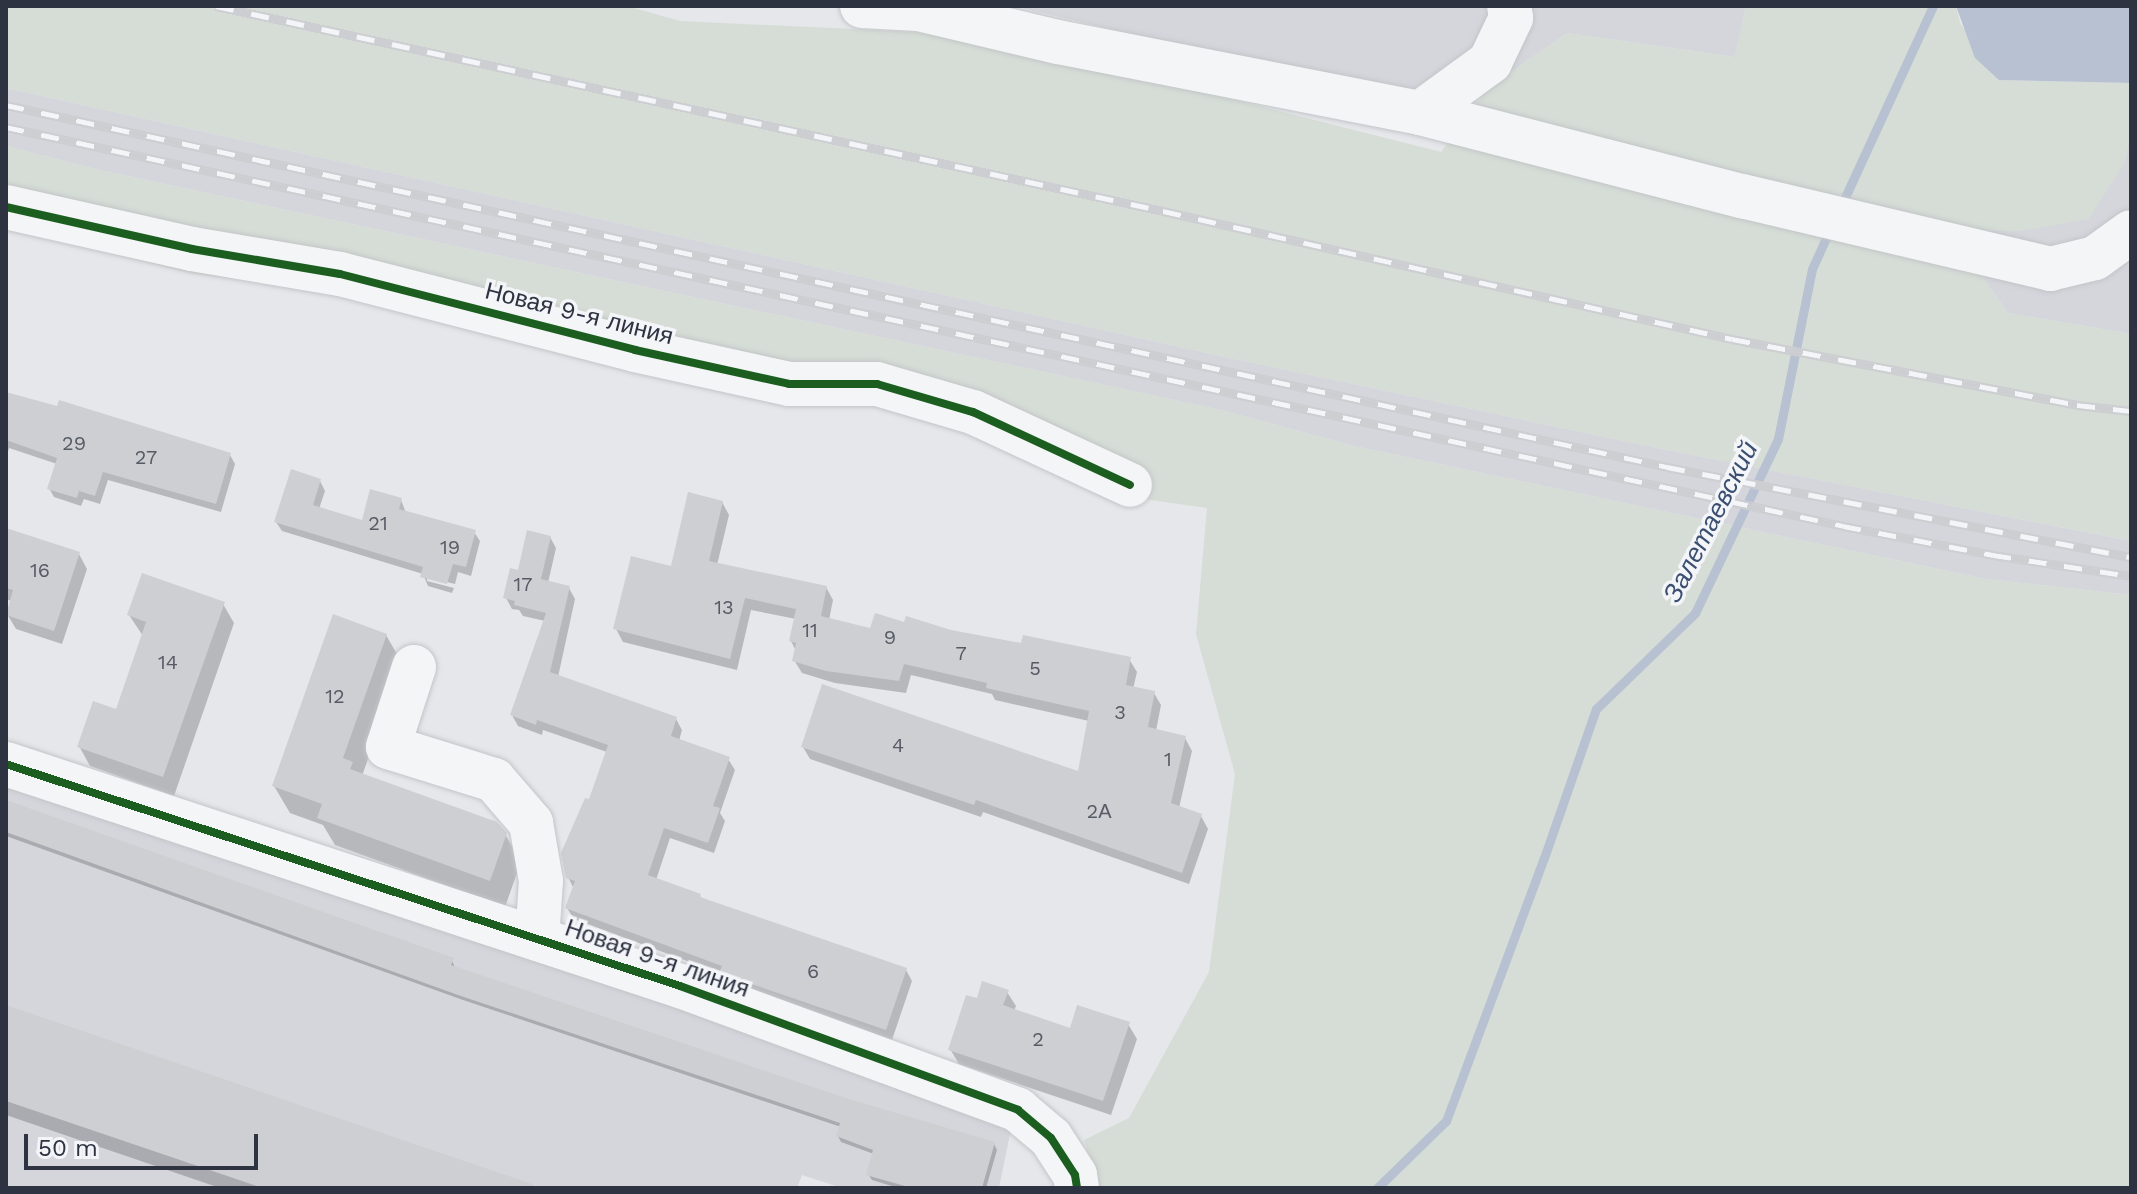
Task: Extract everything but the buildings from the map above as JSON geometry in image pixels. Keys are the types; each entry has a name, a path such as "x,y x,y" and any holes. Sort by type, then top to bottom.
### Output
{"street":[{"path":"862,6 920,7 1058,42 1420,113 1742,196 2050,269 2095,258 2131,232"},
{"path":"1420,113 1490,62 1511,18 1509,6"},
{"name":"Новая 9-я линия","path":"6,207 192,249 340,274 635,350 789,384 877,384 973,412 1130,485"},
{"path":"414,667 388,747 494,780 531,823 541,881 537,939"},
{"name":"Новая 9-я линия","path":"6,764 680,986 1018,1110 1051,1138 1075,1175 1077,1188"}],"shaded area":[{"path":"6,6 627,6 680,21 916,32 1058,55 1441,152 1487,89 1567,33 1734,57 1746,6 1956,6 1960,23 1999,80 2131,83 2131,132 2124,163 2089,219 2022,231 1984,231 1973,264 2008,313 2131,334 2131,541 1662,449 1230,358 6,88"},
{"path":"1014,6 1746,6 1735,57 1567,33 1487,89 1406,99"},
{"path":"6,88 1230,358 1662,449 2131,541 2131,595 1986,579 1354,446 1221,410 95,169 6,146"},
{"path":"2131,132 2131,334 2008,313 1973,264 1984,231 2022,231 2124,163"},
{"path":"6,146 95,169 1221,410 1354,446 1986,579 2131,595 2131,1188 1099,1188 1084,1140 1129,1118 1209,972 1235,774 1196,634 1207,508 1130,497 1031,448 878,407 793,397 335,290 193,274 6,227"},
{"path":"6,778 1013,1119 999,1188 842,1188 802,1175 797,1188 6,1188"}],"water":[{"path":"1956,6 2131,6 2131,83 1999,80 1975,58"}],"waterway":[{"name":"Залетаевский","path":"1841,206 1933,6"},
{"name":"Залетаевский","path":"1377,1188 1446,1121 1596,709 1695,613 1778,439 1812,269 1831,227"}],"railway":[{"path":"216,6 1163,211 1732,339 2077,405 2131,411"},
{"path":"6,105 1667,467 2131,557"},
{"path":"6,127 1843,526 1993,555 2131,576"}],"cycle path":[{"path":"6,207 192,249 340,274 635,350 789,384 877,384 973,412 1130,485"},
{"path":"6,764 680,986 1018,1110 1051,1138 1075,1175 1077,1188"}]}
